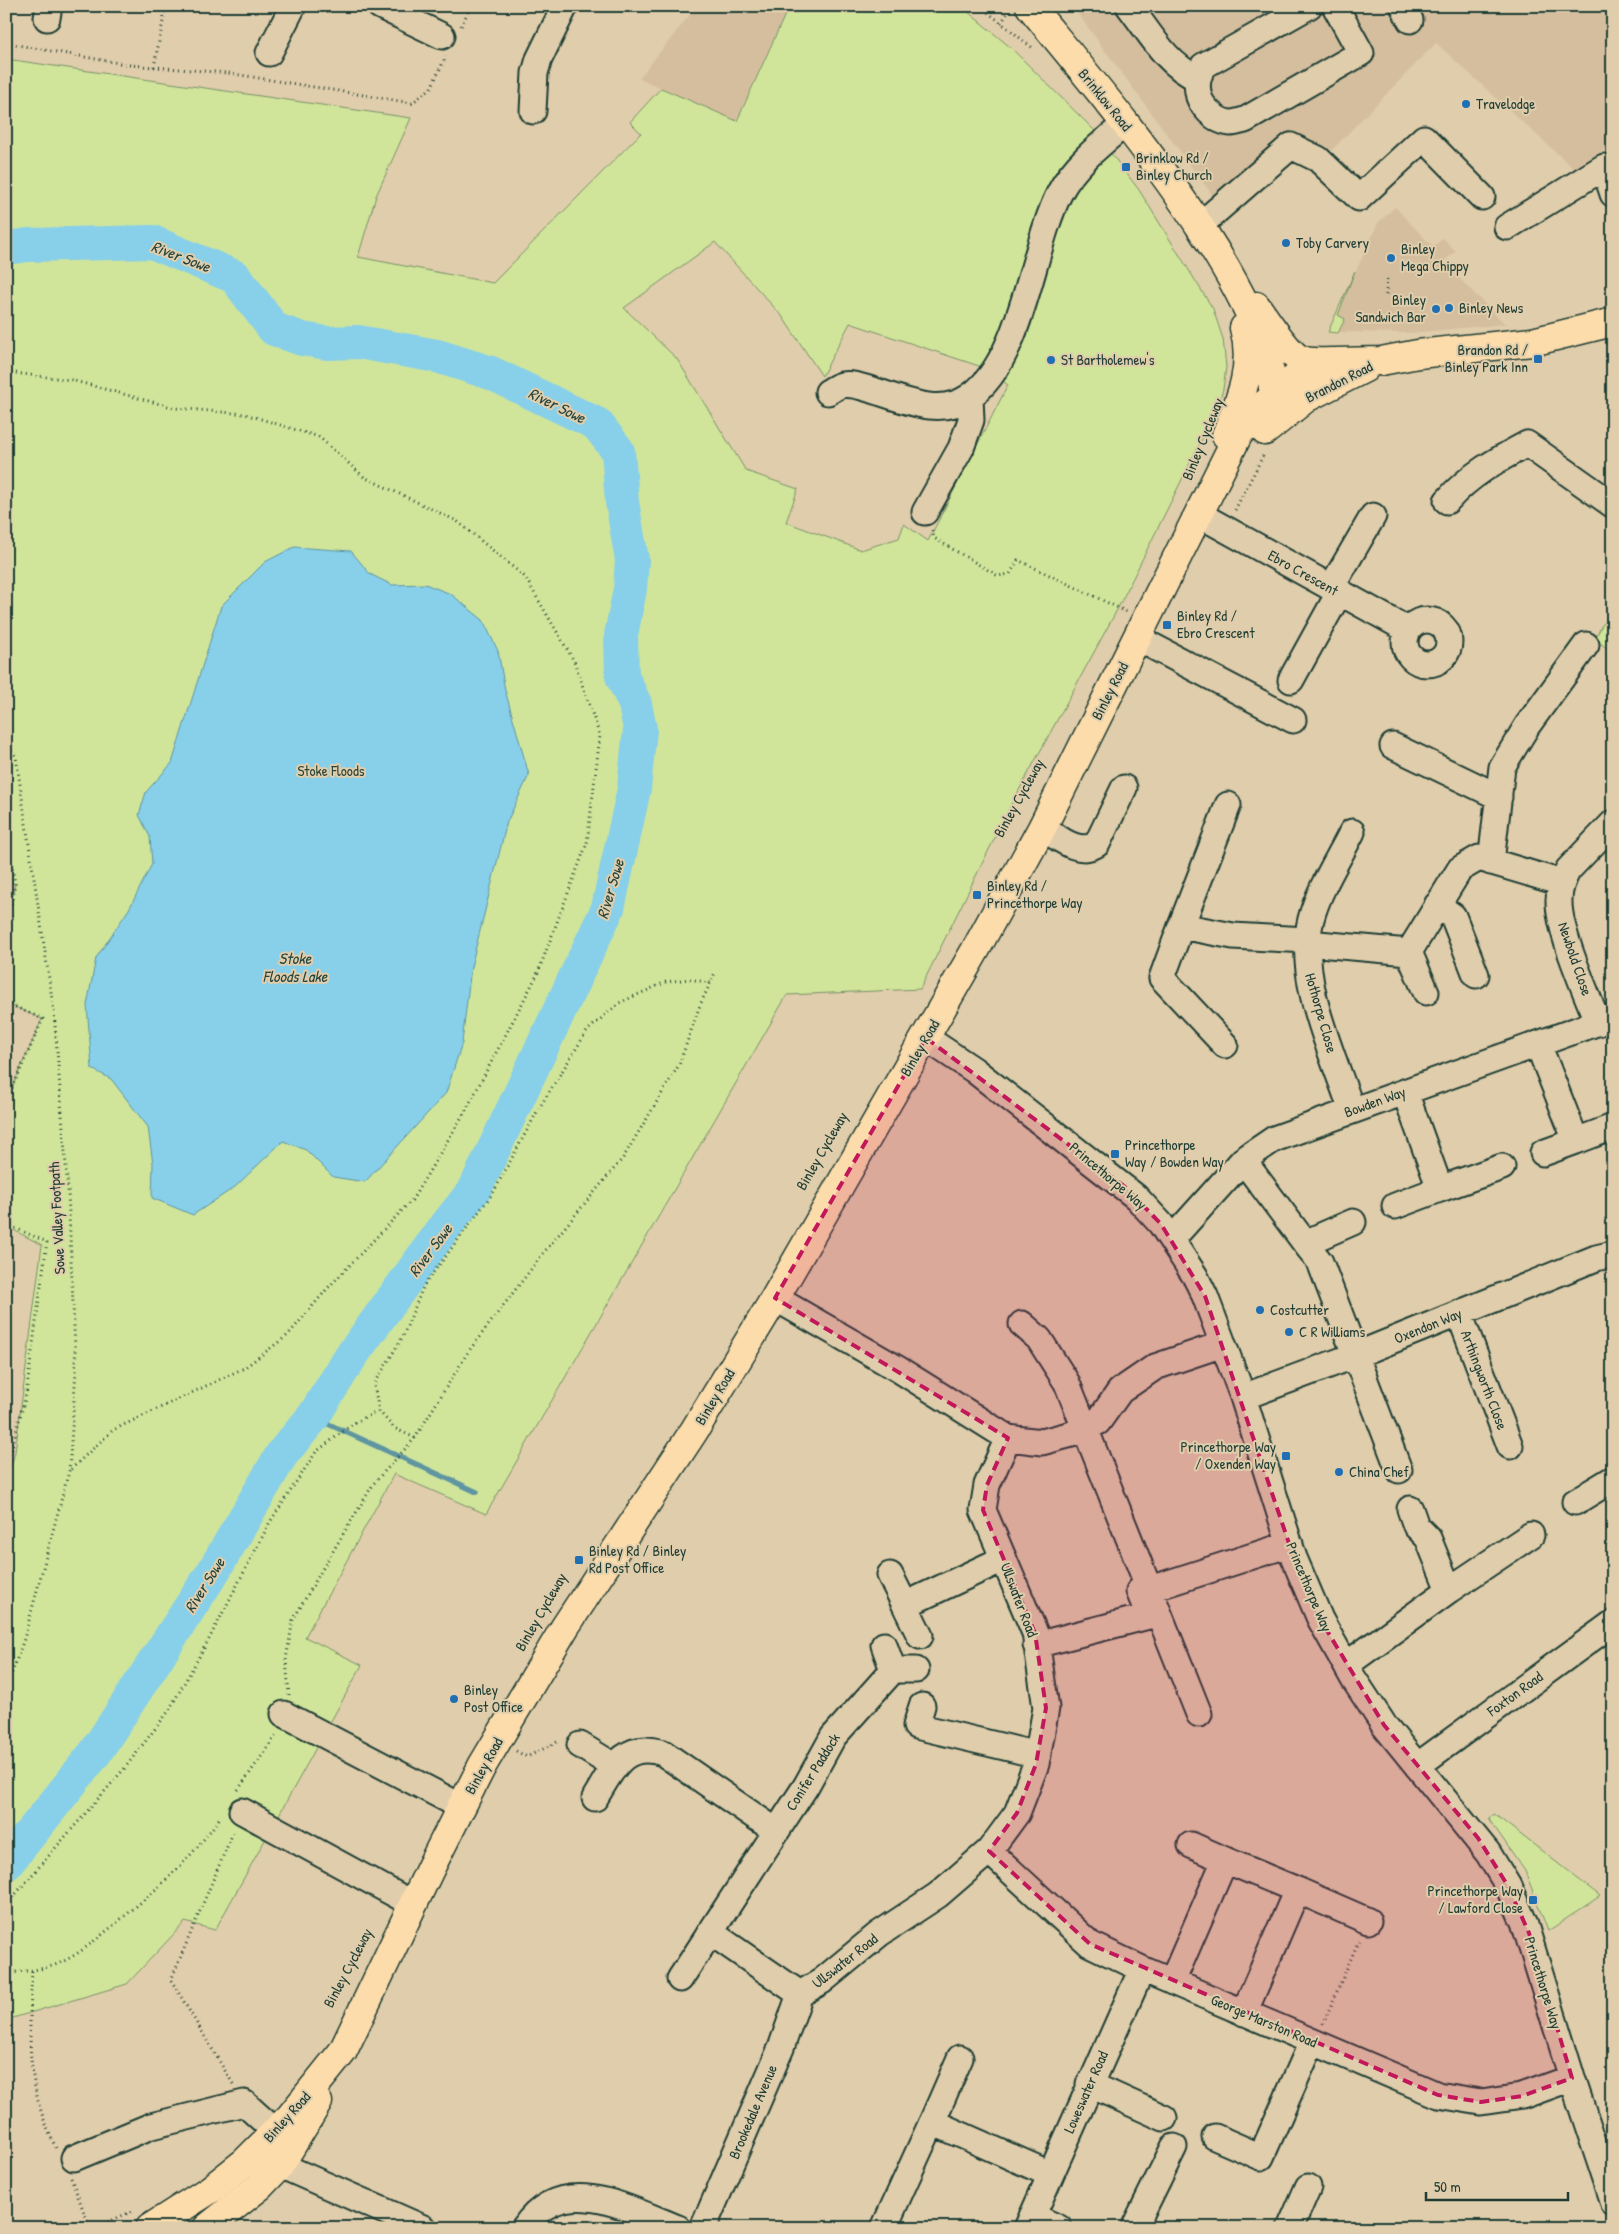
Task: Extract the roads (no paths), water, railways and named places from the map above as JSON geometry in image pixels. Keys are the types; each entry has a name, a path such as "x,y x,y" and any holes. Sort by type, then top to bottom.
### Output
{"main road":[{"name":"Brinklow Road","path":"1030,6 1125,124 1199,226 1227,271 1246,306 1286,400 1274,407 1271,425"},
{"name":"Brinklow Road","path":"1227,271 1245,333 1248,374"},
{"path":"1227,271 1287,348 1298,358 1308,361 1336,362"},
{"name":"Brandon Road","path":"1286,400 1295,378 1336,362 1380,361 1418,354 1532,342 1613,322"},
{"name":"Brandon Road","path":"1286,400 1380,361"},
{"path":"1248,374 1256,387 1286,400"},
{"path":"1202,510 1248,374"},
{"name":"Binley Road","path":"146,2217 210,2189 238,2168 276,2132 342,2051 413,1904 498,1741 565,1626 694,1431 775,1298 926,1038 1042,828 1238,435 1259,408 1286,400"},
{"name":"Binley Road","path":"1202,510 1253,443 1271,425"},
{"path":"207,2228 260,2186 280,2165 322,2096 342,2051"}],"street":[{"path":"269,52 293,6"},
{"path":"380,6 442,36"},
{"path":"533,111 535,73 539,59 565,6"},
{"path":"1129,6 1172,63 1182,71 1198,78"},
{"path":"1309,6 1212,59 1203,66 1198,78 1198,94 1207,110 1219,119 1229,123 1245,120 1361,53 1335,6"},
{"path":"828,392 841,385 856,385 928,406 942,408 970,397 991,374 1008,345 1026,296 1041,242 1061,190 1074,171 1125,124"},
{"path":"1199,226 1291,146 1318,159 1359,198 1424,138 1482,197"},
{"path":"1507,227 1608,165 1613,194"},
{"path":"931,517 971,420 970,397"},
{"path":"1447,502 1461,484 1492,462 1527,444 1613,505"},
{"name":"Ebro Crescent","path":"1202,510 1335,591 1408,630"},
{"path":"1291,680 1373,516"},
{"path":"1136,638 1292,720"},
{"path":"1490,862 1502,766 1527,726 1586,645"},
{"path":"1394,746 1498,797"},
{"path":"1042,828 1076,848 1092,847 1097,844 1124,788"},
{"path":"1225,1045 1162,978 1228,805"},
{"name":"Newbold Close","path":"1605,1020 1561,922 1559,898 1562,883 1576,861 1613,823"},
{"name":"Hothorpe Close","path":"1352,832 1315,908 1307,941 1312,991 1352,1111"},
{"path":"1409,952 1460,869 1479,858 1562,883"},
{"path":"1437,905 1453,916 1476,975"},
{"path":"1181,926 1233,936 1307,941 1409,952"},
{"path":"1409,952 1426,992"},
{"name":"Bowden Way","path":"1172,1239 1243,1160 1274,1138 1605,1020"},
{"name":"Princethorpe Way","path":"926,1038 974,1070 1124,1186 1149,1210 1172,1239 1202,1290 1223,1344 1290,1544 1310,1596 1346,1665 1384,1725 1478,1838 1508,1886 1529,1933 1572,2078 1611,2193"},
{"path":"1538,1044 1576,1141"},
{"path":"1405,1092 1440,1189"},
{"path":"1543,1153 1613,1127"},
{"path":"1243,1160 1320,1262 1399,1470"},
{"path":"1395,1206 1502,1167"},
{"path":"1305,1243 1353,1222"},
{"name":"Oxendon Way","path":"1242,1397 1356,1355 1596,1258 1613,1254"},
{"path":"775,1298 898,1369 1008,1438 1042,1442 1072,1434 1098,1422 1120,1391 1155,1367 1223,1344"},
{"name":"Arthingworth Close","path":"1459,1314 1510,1446"},
{"path":"1022,1324 1039,1339 1068,1383 1199,1714"},
{"name":"Ullswater Road","path":"800,1994 822,1981 879,1934 938,1896 989,1851 1017,1813 1038,1755 1046,1708 1035,1633 984,1510 987,1485 1008,1438"},
{"path":"1575,1502 1613,1479"},
{"path":"1410,1509 1416,1526 1428,1538 1449,1590"},
{"path":"1346,1665 1449,1590 1531,1535"},
{"path":"1150,1589 1290,1544"},
{"path":"905,1605 1003,1559"},
{"path":"1036,1645 1149,1616 1128,1563"},
{"path":"890,1575 920,1636"},
{"name":"Foxton Road","path":"1417,1766 1613,1623"},
{"name":"Conifer Paddock","path":"680,1979 806,1786 834,1737 904,1670 884,1645"},
{"path":"284,1714 462,1807"},
{"path":"917,1724 1038,1755"},
{"path":"580,1745 614,1766"},
{"path":"595,1798 614,1766 628,1754 642,1748 663,1753 776,1831"},
{"path":"232,1807 413,1904"},
{"path":"1190,1846 1368,1921"},
{"name":"George Marston Road","path":"989,1851 1090,1944 1142,1969 1438,2095 1481,2102 1522,2096 1572,2078"},
{"path":"1172,1982 1225,1860"},
{"path":"1244,2013 1297,1890"},
{"path":"710,1932 800,1994"},
{"name":"Loweswater Road","path":"1059,2228 1029,2222 1142,1969"},
{"name":"Brookedale Avenue","path":"703,2228 781,2048 800,1994"},
{"path":"1215,2137 1265,2159 1313,2042"},
{"path":"884,2228 960,2058"},
{"path":"1089,2084 1164,2118"},
{"path":"68,2163 151,2126 244,2103 276,2132 280,2165 387,2221 423,2228"},
{"path":"932,2122 1050,2174"},
{"path":"1134,2228 1174,2147"},
{"path":"1290,2228 1308,2187"},
{"path":"524,2228 543,2207 567,2196 590,2196 678,2228"}],"water":[{"name":"Stoke Floods Lake","path":"294,547 351,551 370,574 392,585 425,584 451,594 483,620 498,651 505,690 529,775 507,822 471,967 462,1043 446,1093 365,1182 333,1177 306,1150 283,1141 235,1187 193,1215 152,1198 153,1164 148,1127 111,1079 92,1069 87,1005 96,958 129,909 152,864 150,837 139,815 146,792 172,763 221,606 265,562"}],"waterway":[{"name":"River Sowe","path":"6,248 28,245 152,242 235,277 274,329 302,339 327,343 358,342 437,356 491,373 597,424 618,451 622,502 632,560 630,589 621,635 622,676 635,704 640,729 634,789 608,908 475,1189 441,1232 352,1355 313,1417 282,1454 213,1572 95,1753 6,1864"},
{"path":"313,1417 477,1492"}],"place":[{"name":"Travelodge","path":"1466,104"},
{"name":"Brinklow Rd / Binley Church","path":"1126,167"},
{"name":"Toby Carvery","path":"1286,243"},
{"name":"Binley Mega Chippy","path":"1391,258"},
{"name":"Binley News","path":"1449,308"},
{"name":"Binley Sandwich Bar","path":"1436,309"},
{"name":"Brandon Rd / Binley Park Inn","path":"1538,359"},
{"name":"St Bartholemew's","path":"1051,360"},
{"name":"Binley Rd / Ebro Crescent","path":"1167,625"},
{"name":"Binley Rd / Princethorpe Way","path":"977,895"},
{"name":"Princethorpe Way / Bowden Way","path":"1115,1154"},
{"name":"Costcutter","path":"1260,1310"},
{"name":"C R Williams","path":"1289,1332"},
{"name":"Princethorpe Way / Oxenden Way","path":"1286,1456"},
{"name":"China Chef","path":"1339,1472"},
{"name":"Binley Rd / Binley Rd Post Office","path":"579,1560"},
{"name":"Binley Post Office","path":"454,1699"},
{"name":"Princethorpe Way / Lawford Close","path":"1533,1900"}],"park label":[{"name":"Stoke Floods","path":"331,771"}]}
